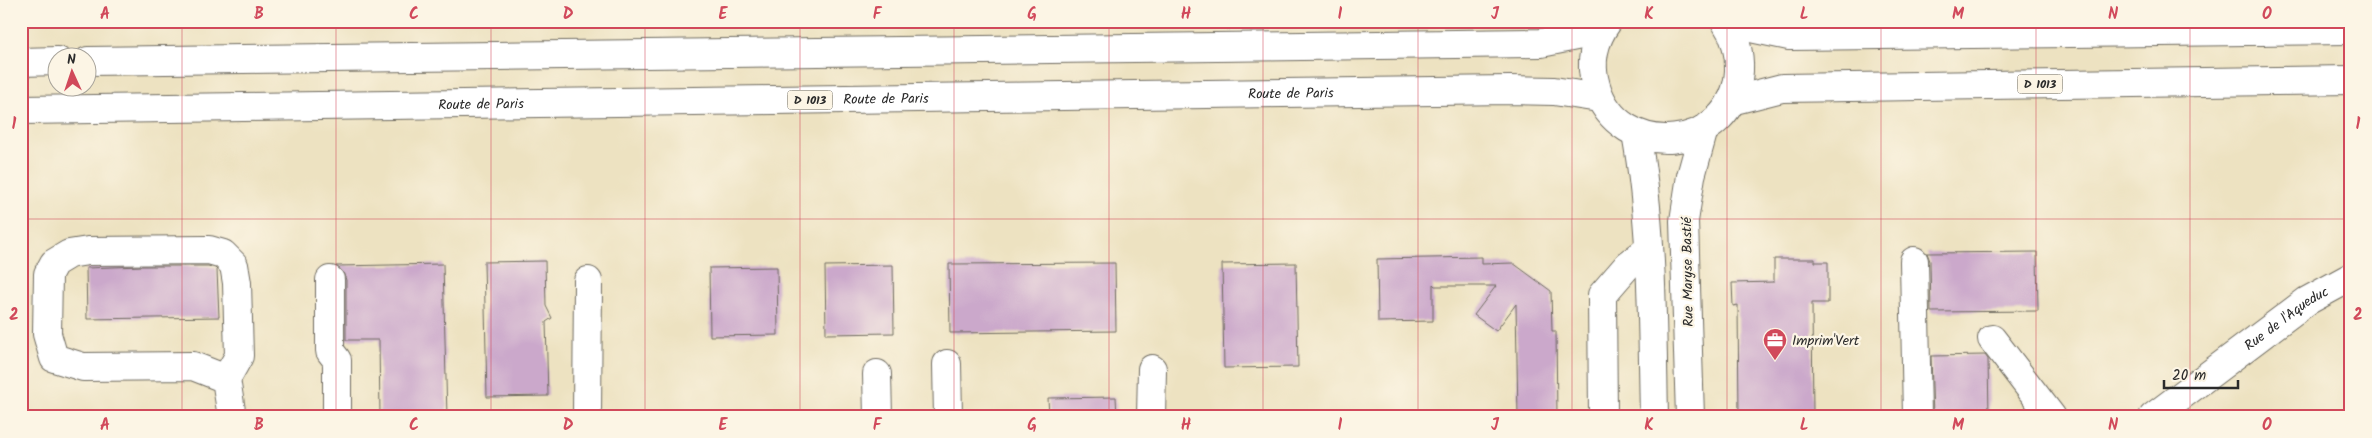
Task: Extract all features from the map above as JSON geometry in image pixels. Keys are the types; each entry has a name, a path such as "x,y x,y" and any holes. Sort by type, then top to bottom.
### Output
{"main road":[{"path":"2261,31 2299,21"},
{"path":"1726,22 1789,36 2351,30"},
{"path":"1604,26 1593,52 1593,76 1599,98 1621,125 1653,139 1671,139 1688,136 1704,129 1720,117 1731,100 1738,81 1740,61 1736,41 1726,22"},
{"path":"98,61 1213,45 1541,43 1604,26"},
{"path":"21,62 48,61"},
{"name":"D 1013","path":"1731,100 1782,88 2351,80"},
{"name":"Route de Paris","path":"21,110 1510,90 1554,91 1599,98"},
{"name":"Rue Maryse Bastié","path":"1690,417 1684,221 1691,176 1704,129"},
{"path":"1636,133 1644,177 1649,249 1654,417"},
{"path":"1603,417 1602,294 1628,265 1649,249"},
{"path":"226,379 193,366 83,367 54,358 47,334 48,274 54,263 69,254 88,251 209,250 223,254 234,265 237,283 239,356 226,379 232,417"},
{"path":"1914,261 1916,417"},
{"name":"Rue de l'Aqueduc","path":"2153,417 2307,301 2351,277"},
{"path":"330,280 330,350 337,360 337,417"},
{"path":"587,417 588,280"},
{"path":"1992,339 2052,417"},
{"path":"947,364 948,417"},
{"path":"1151,417 1152,369"},
{"path":"877,374 878,417"}],"building":[{"path":"2037,252 2038,311 1931,312 1930,261 1927,253"},
{"path":"1482,257 1482,264 1513,263 1551,291 1552,331 1556,331 1557,417 1518,417 1516,304 1496,331 1474,315 1496,286 1435,286 1433,284 1433,321 1378,322 1377,259"},
{"name":"Imprim'Vert","path":"1774,259 1815,259 1815,262 1828,262 1828,303 1812,303 1813,417 1739,417 1738,305 1733,306 1732,283 1774,282"},
{"path":"545,261 546,306 552,318 546,322 548,396 487,397 484,262"},
{"path":"1115,263 1116,331 950,333 949,264"},
{"path":"1296,263 1298,367 1224,368 1222,264"},
{"path":"443,264 447,417 380,417 379,340 346,340 346,280 343,272 336,266"},
{"path":"893,265 894,333 826,334 825,266"},
{"path":"208,266 215,268 217,270 219,317 87,319 86,268"},
{"path":"777,267 778,335 710,336 709,268"},
{"path":"1985,355 1988,359 1989,417 1933,417 1931,356"},
{"path":"1116,397 1117,417 1049,417 1048,398"}],"place":[{"name":"Imprim'Vert","path":"1775,361"}]}
